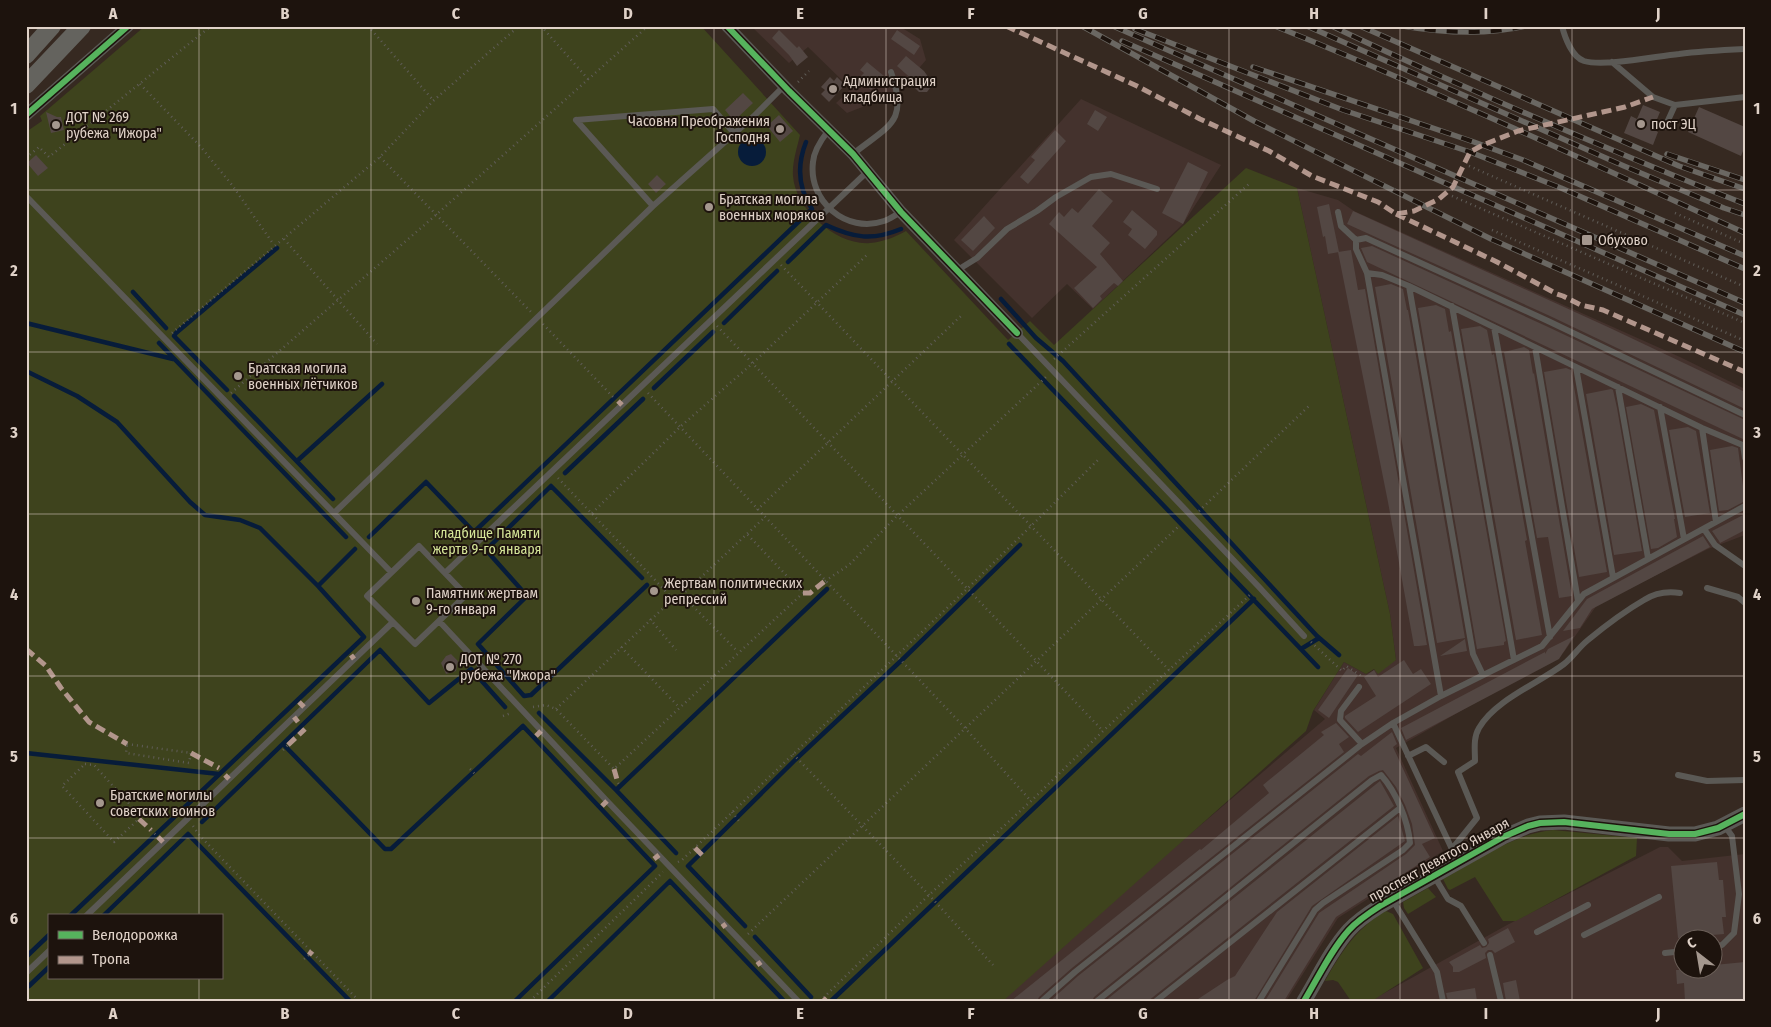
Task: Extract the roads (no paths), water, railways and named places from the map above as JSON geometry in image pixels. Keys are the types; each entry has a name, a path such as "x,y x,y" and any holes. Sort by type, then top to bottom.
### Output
{"main road":[{"path":"26,55 52,26"},
{"path":"26,85 82,26"}],"street":[{"path":"26,115 128,26"},
{"path":"727,26 828,131 853,154 901,212 1017,333"},
{"name":"проспект Девятого Января","path":"1304,1001 1348,930 1361,918 1434,876 1455,855 1540,823 1564,822 1684,834 1704,832 1724,825 1745,814"}],"lane":[{"path":"1562,26 1564,36 1571,49 1582,60 1595,63 1745,49"},
{"path":"1612,62 1653,97 1674,105 1745,97"},
{"path":"853,154 886,128 894,119 898,107 898,98 891,72"},
{"path":"334,513 653,206 754,116 784,86"},
{"path":"1665,126 1674,105"},
{"path":"653,206 576,120 713,109 734,133"},
{"path":"828,131 818,145 813,161 813,178 818,194 828,208 845,219 864,224 883,221 901,212"},
{"path":"445,573 868,171"},
{"path":"956,271 977,258 1007,229 1037,212 1056,196 1091,177 1111,174 1157,189"},
{"path":"26,196 391,572"},
{"path":"1338,212 1341,226 1356,240 1356,249 1367,273 1441,696"},
{"path":"1356,240 1366,238 1548,321 1745,415"},
{"path":"1367,273 1382,275 1409,286 1702,428 1744,446 1745,458"},
{"path":"1409,286 1473,654 1483,675"},
{"path":"1452,306 1514,660"},
{"path":"1494,327 1550,637"},
{"path":"1017,333 1304,636"},
{"path":"1535,347 1578,601"},
{"path":"1576,367 1613,577"},
{"path":"1618,387 1648,558"},
{"path":"1660,407 1684,539"},
{"path":"1702,428 1716,522"},
{"path":"1042,1001 1075,972 1362,744 1393,723 1441,696 1542,646 1584,594 1745,506"},
{"path":"1704,529 1715,545 1745,566"},
{"path":"419,546 445,573 466,595 414,644 367,596 419,546"},
{"path":"1707,588 1738,597 1745,603"},
{"path":"1455,855 1477,818 1458,772 1475,761 1474,743 1479,728 1487,717 1513,696 1565,664 1587,640 1644,599 1658,593 1680,593"},
{"path":"439,621 798,1001"},
{"path":"88,914 393,622"},
{"path":"1358,687 1341,710 1340,720 1362,744"},
{"path":"1393,723 1455,855"},
{"path":"1408,756 1426,746 1444,762"},
{"path":"1097,1001 1372,780 1381,775 1388,783 1400,808 1409,834 1410,843 1403,850 1315,910 1259,1001"},
{"path":"1678,775 1707,781 1745,780"},
{"path":"1156,1001 1400,808"},
{"path":"1724,825 1732,836 1739,894 1734,933 1724,943"},
{"path":"1434,876 1448,899 1461,906 1484,943"},
{"path":"1584,935 1659,897"},
{"path":"1392,899 1437,972 1443,1001"},
{"path":"1537,932 1588,905"},
{"path":"26,973 48,952"},
{"path":"1664,953 1674,952"},
{"path":"1490,955 1501,1001"}],"water":[{"path":"752,138 762,142 766,152 762,162 752,166 742,162 738,152 742,142"}],"waterway":[{"path":"369,537 426,482 474,532 812,209 804,193 800,176 801,159 806,142"},
{"path":"788,262 826,225 845,233 863,236 881,235 901,229"},
{"path":"227,390 174,336 277,248"},
{"path":"724,323 777,271"},
{"path":"133,292 166,328"},
{"path":"1001,299 1036,338 1063,361 1317,636 1339,655"},
{"path":"26,323 173,359"},
{"path":"654,388 713,332"},
{"path":"159,343 346,537"},
{"path":"1009,344 1318,667"},
{"path":"26,371 77,396 117,422 190,502 205,515 240,520 260,528 318,586"},
{"path":"297,461 382,384"},
{"path":"234,396 333,499"},
{"path":"565,473 643,399"},
{"path":"642,578 551,486 486,550 527,596 478,644 524,696 531,695 647,585"},
{"path":"745,926 688,866 795,760 904,658 1020,545"},
{"path":"72,914 364,637 318,586 355,549"},
{"path":"616,790 827,589"},
{"path":"831,1001 1254,599"},
{"path":"1301,649 1319,638"},
{"path":"202,822 380,650 429,703 471,669 505,707"},
{"path":"539,713 676,853"},
{"path":"283,744 385,849 391,849 523,726 655,866 515,1001"},
{"path":"26,753 219,774"},
{"path":"105,914 188,834 350,1001"},
{"path":"548,1001 670,881 784,1001"},
{"path":"26,957 48,936"},
{"path":"755,937 811,997"},
{"path":"29,986 48,968"}],"railway":[{"path":"1082,26 1254,121 1491,239 1745,352"},
{"path":"1113,26 1745,303"},
{"path":"1275,26 1452,101 1745,233"},
{"path":"1307,26 1624,166 1745,215"},
{"path":"1332,26 1520,111 1745,204"},
{"path":"1360,26 1679,166 1745,189"},
{"path":"1403,26 1465,32 1496,31 1526,26"},
{"path":"1135,29 1343,110 1470,152 1561,188 1745,269"},
{"path":"1122,41 1745,315"},
{"path":"1253,67 1523,160 1745,256"},
{"path":"1667,154 1745,180"}],"place":[{"name":"Администрация кладбища","path":"833,89"},
{"name":"пост ЭЦ","path":"1641,124"},
{"name":"ДОТ № 269 рубежа \"Ижора\"","path":"56,125"},
{"name":"Часовня Преображения Господня","path":"780,129"},
{"name":"Братская могила военных моряков","path":"709,207"},
{"name":"Обухово","path":"1587,240"},
{"name":"Братская могила военных лётчиков","path":"238,376"},
{"name":"Жертвам политических репрессий","path":"654,591"},
{"name":"Памятник жертвам 9-го января","path":"416,601"},
{"name":"ДОТ № 270 рубежа \"Ижора\"","path":"450,667"},
{"name":"Братские могилы советских воинов","path":"100,803"}],"park label":[{"name":"кладбище Памяти жертв 9-го января","path":"487,542"}]}
